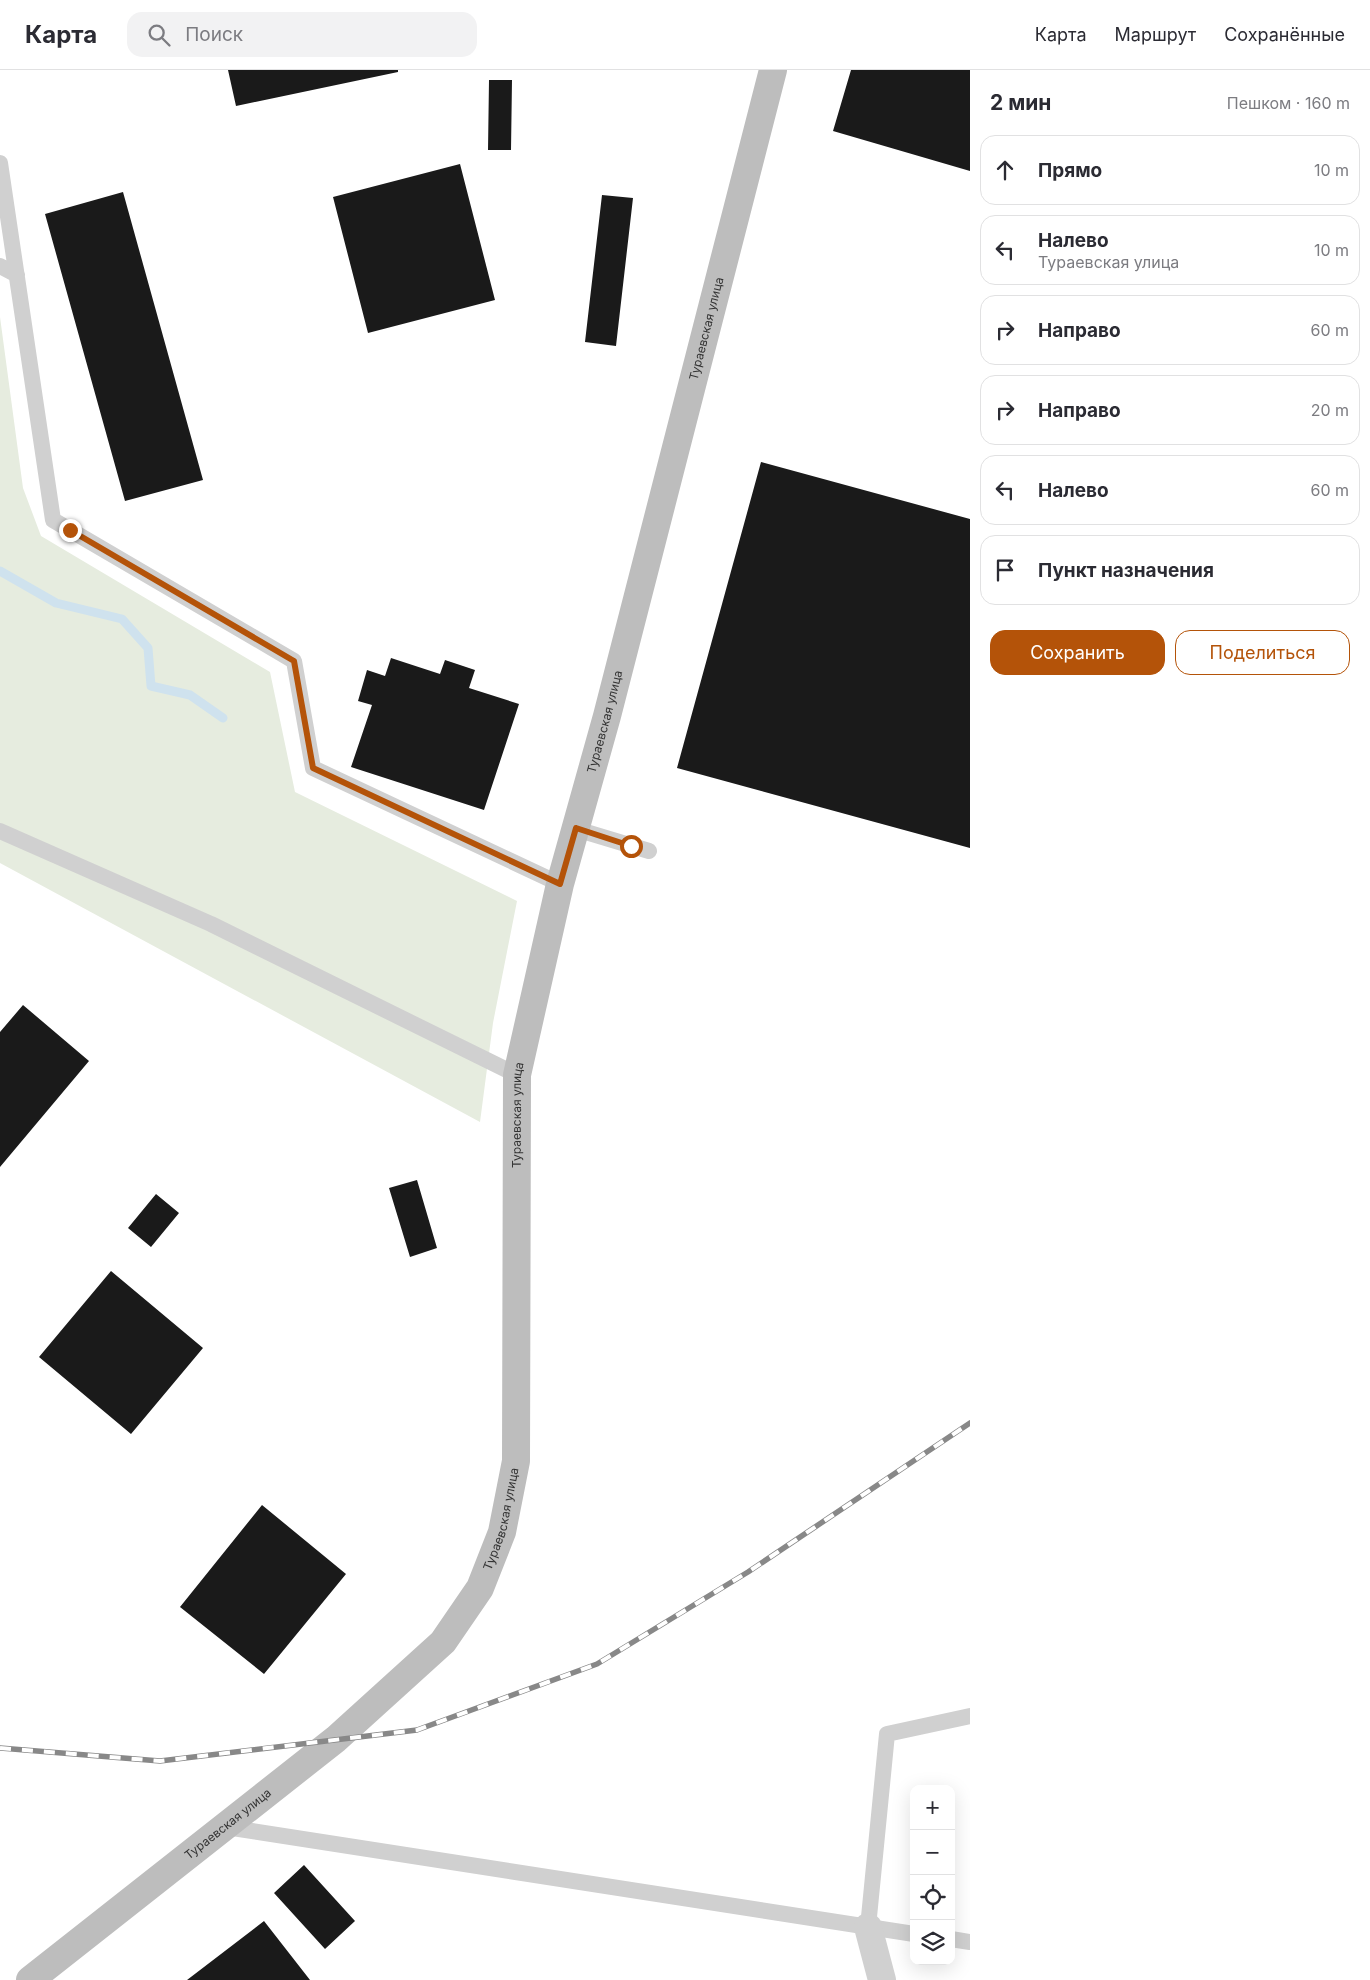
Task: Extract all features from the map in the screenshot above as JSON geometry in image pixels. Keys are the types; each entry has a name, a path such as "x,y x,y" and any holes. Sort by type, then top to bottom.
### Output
{"main road":[{"name":"Тураевская улица","path":"30,1980 336,1739 443,1642 480,1588 502,1532 516,1461 517,1075 560,884 607,716 773,70"}],"street":[{"path":"868,1927 882,1980"}],"lane":[{"path":"0,162 53,520 294,661 313,768 560,884"},
{"path":"0,266 17,275"},
{"path":"576,828 649,851"},
{"path":"0,830 211,924 517,1075"},
{"path":"868,1927 887,1734 970,1716"},
{"path":"226,1827 910,1933"},
{"path":"955,1940 970,1942"}],"shaded area":[{"path":"0,317 23,488 41,536 270,672 295,792 517,901 493,1023 480,1122 0,863"}],"building":[{"path":"228,70 398,70 398,72 236,106"},
{"path":"851,70 970,70 970,171 833,131"},
{"path":"489,80 512,80 511,150 488,150"},
{"path":"460,164 495,300 368,333 333,197"},
{"path":"123,192 203,480 125,501 45,214"},
{"path":"602,195 633,198 616,346 585,342"},
{"path":"761,462 970,519 970,848 677,768"},
{"path":"391,658 440,674 445,660 475,670 469,688 519,704 484,810 351,767 372,705 358,701 367,670 385,676"},
{"path":"23,1005 89,1061 0,1167 0,1032"},
{"path":"417,1180 437,1248 410,1257 389,1188"},
{"path":"156,1194 179,1213 151,1247 128,1228"},
{"path":"111,1271 203,1348 131,1434 39,1357"},
{"path":"262,1505 346,1574 264,1674 180,1607"},
{"path":"304,1865 355,1921 325,1949 274,1893"},
{"path":"264,1921 310,1980 187,1980"}],"waterway":[{"path":"0,571 56,603 122,619 148,648 151,686 190,695 223,718"}],"railway":[{"path":"0,1748 160,1761 417,1730 597,1664 748,1572 970,1423"}],"route":[{"path":"70,530 294,661 313,768 560,884 576,828 631,846"}]}
